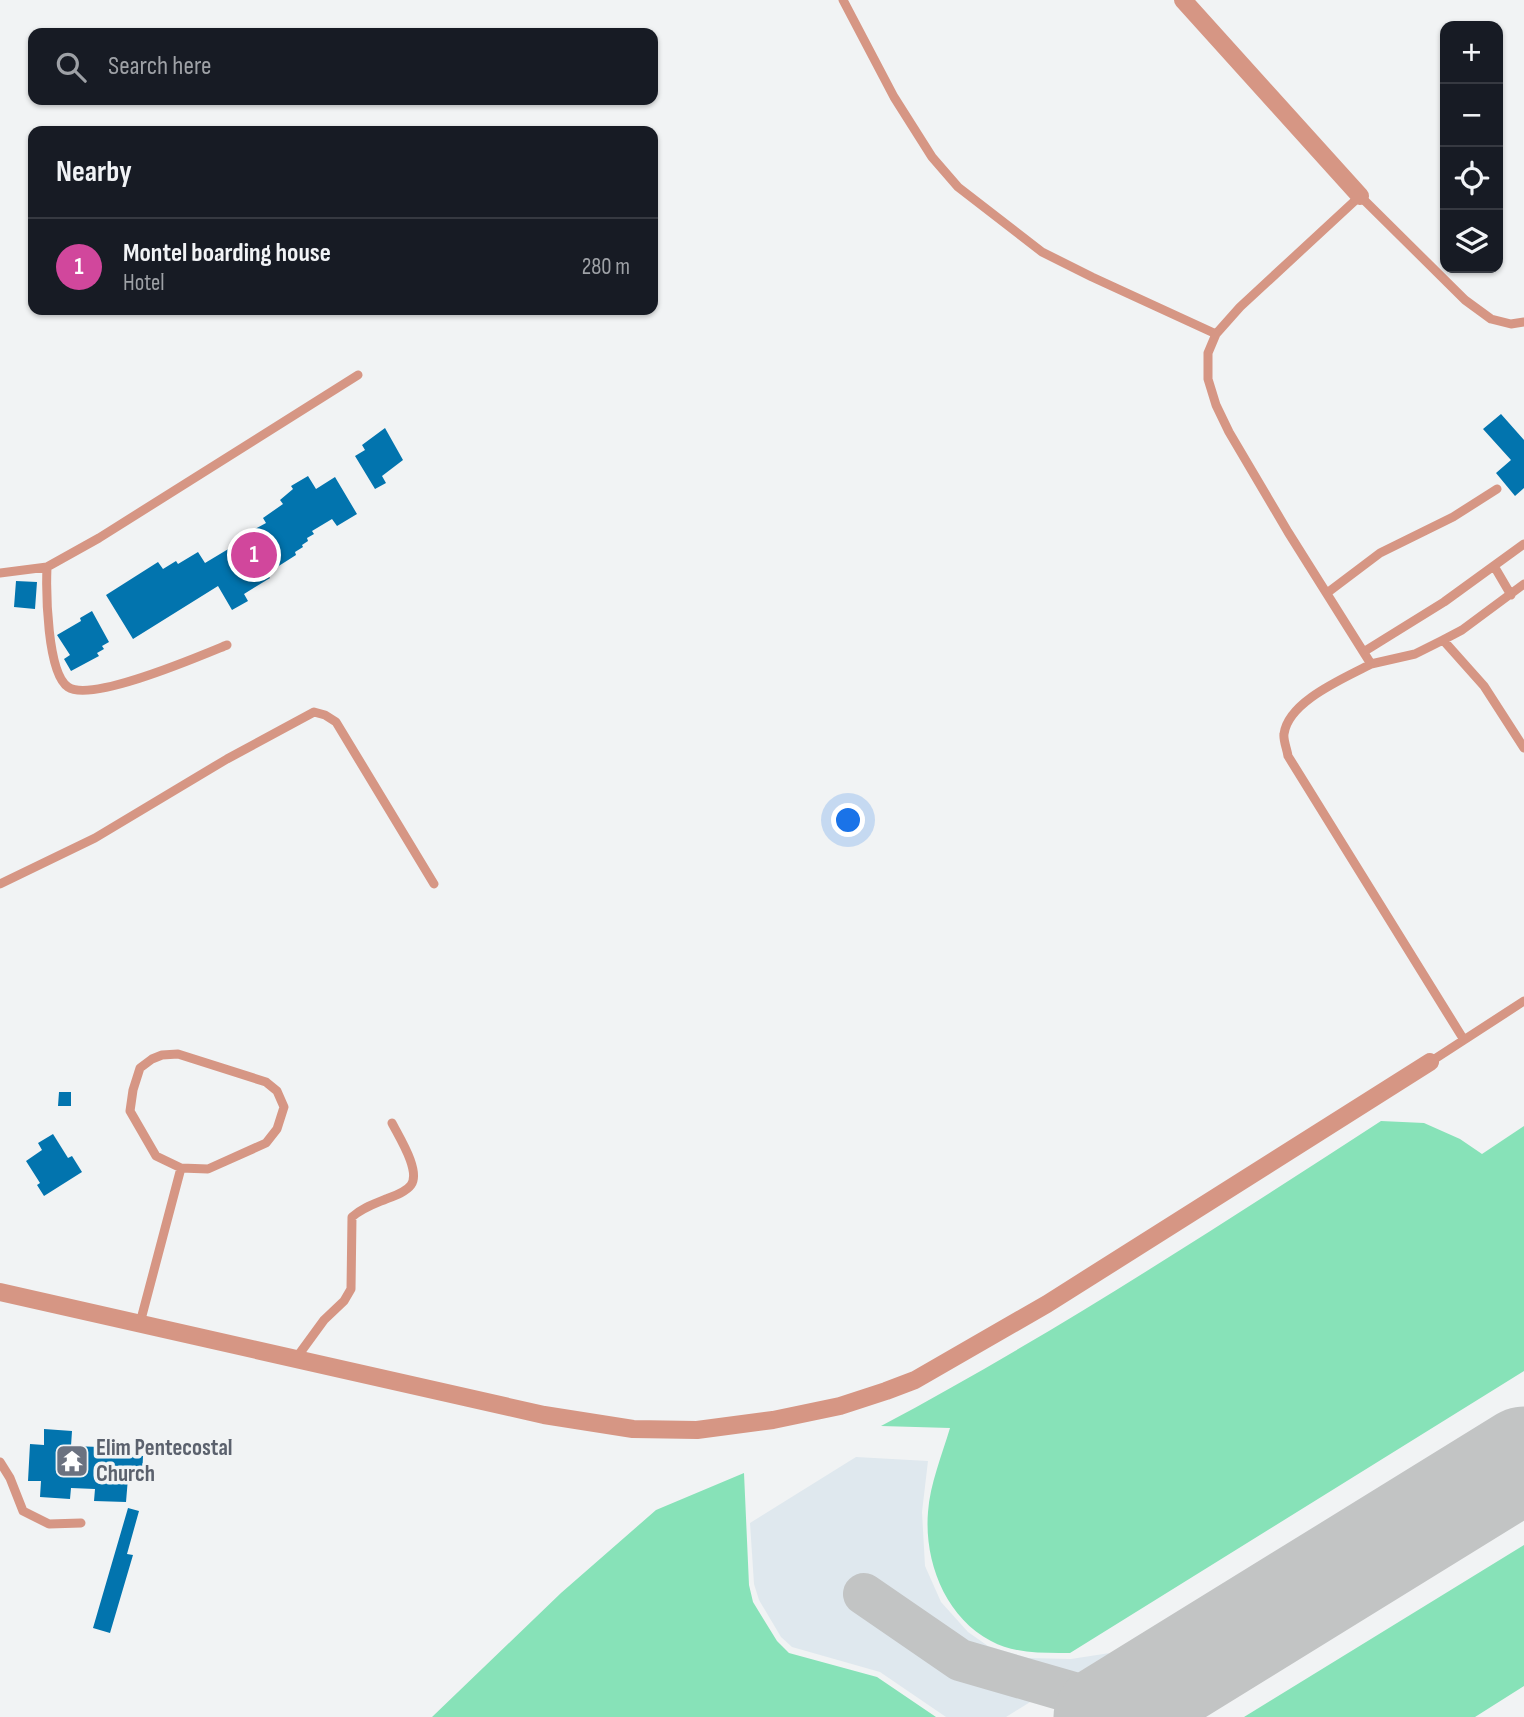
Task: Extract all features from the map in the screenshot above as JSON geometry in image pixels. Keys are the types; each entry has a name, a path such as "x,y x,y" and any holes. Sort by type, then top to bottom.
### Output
{"street":[{"path":"1184,0 1360,196"},
{"path":"0,1292 532,1412 633,1429 697,1430 773,1420 840,1406 915,1380 1047,1304 1430,1062"}],"lane":[{"path":"843,0 894,97 932,158 958,187 1042,252 1216,334"},
{"path":"1371,664 1288,532 1216,405 1208,379 1208,352 1216,334 1240,307 1360,196 1465,300 1491,318 1511,324 1524,322"},
{"path":"0,573 47,567 99,538 358,375"},
{"path":"1327,593 1380,554 1453,517 1497,489"},
{"path":"1365,651 1444,602 1524,544"},
{"path":"1494,566 1511,595"},
{"path":"47,567 48,619 58,673 65,686 74,690 94,689 146,677 227,645"},
{"path":"1464,1040 1383,913 1288,755 1283,735 1290,717 1313,696 1371,664 1415,654 1443,640 1524,584"},
{"path":"1443,640 1484,686 1524,748"},
{"path":"0,884 95,838 227,759 314,712 335,722 433,884"},
{"path":"1430,1062 1524,1001"},
{"path":"178,1054 266,1082 277,1091 284,1107 277,1129 266,1143 208,1169 181,1168 156,1156 130,1111 132,1090 140,1068 162,1055 178,1054"},
{"path":"297,1357 351,1289 352,1217 360,1210 398,1195 410,1186 414,1176 413,1167 392,1123"},
{"path":"140,1323 181,1168"},
{"path":"0,1462 10,1478 23,1511 50,1524 81,1523"}],"shaded area":[{"path":"856,1457 928,1461 922,1512 925,1566 941,1602 968,1632 988,1646 1028,1658 1071,1659 1110,1653 1006,1717 946,1717 880,1672 792,1647 781,1637 759,1600 754,1584 750,1523"}],"green space":[{"path":"1381,1121 1424,1123 1460,1139 1482,1154 1524,1126 1524,1371 1070,1653 1029,1652 1010,1648 975,1631 950,1603 934,1568 930,1549 929,1501 950,1428 881,1426 1072,1317"},
{"path":"744,1473 749,1585 753,1602 777,1641 789,1653 877,1677 936,1717 432,1717 561,1593 656,1510"},
{"path":"1524,1545 1524,1686 1475,1717 1244,1717"}],"building":[{"path":"1501,414 1524,440 1524,488 1515,496 1496,473 1511,460 1483,429"},
{"path":"385,428 403,460 382,476 386,483 375,489 355,456 365,450 362,445"},
{"path":"308,476 316,489 335,477 357,514 337,526 332,519 312,531 314,534 295,552 296,555 274,569 275,571 268,575 270,578 244,594 248,601 232,610 218,586 133,639 106,595 158,562 163,569 198,552 205,563 230,548 231,550 258,533 255,529 266,523 263,518 283,504 280,500 293,489 291,486"},
{"path":"16,581 37,582 35,609 14,607"},
{"path":"92,611 109,642 97,653 99,656 71,671 64,659 70,655 57,635"},
{"path":"59,1092 71,1092 71,1106 58,1106"},
{"path":"53,1134 68,1158 72,1156 82,1172 44,1196 37,1185 40,1183 26,1161 42,1150 38,1143"},
{"path":"44,1429 72,1431 71,1446 129,1448 129,1455 143,1456 142,1479 128,1478 126,1502 94,1501 95,1489 71,1488 70,1499 40,1497 41,1481 28,1481 30,1444 44,1445"},
{"path":"128,1508 139,1511 127,1554 133,1555 110,1633 93,1628"}],"taxiway":[{"path":"864,1594 960,1660 1122,1707"}],"runway":[{"path":"1106,1717 1524,1459"}],"place":[{"name":"Montel boarding house","path":"254,555"},
{"name":"Elim Pentecostal Church","path":"72,1461"}]}
